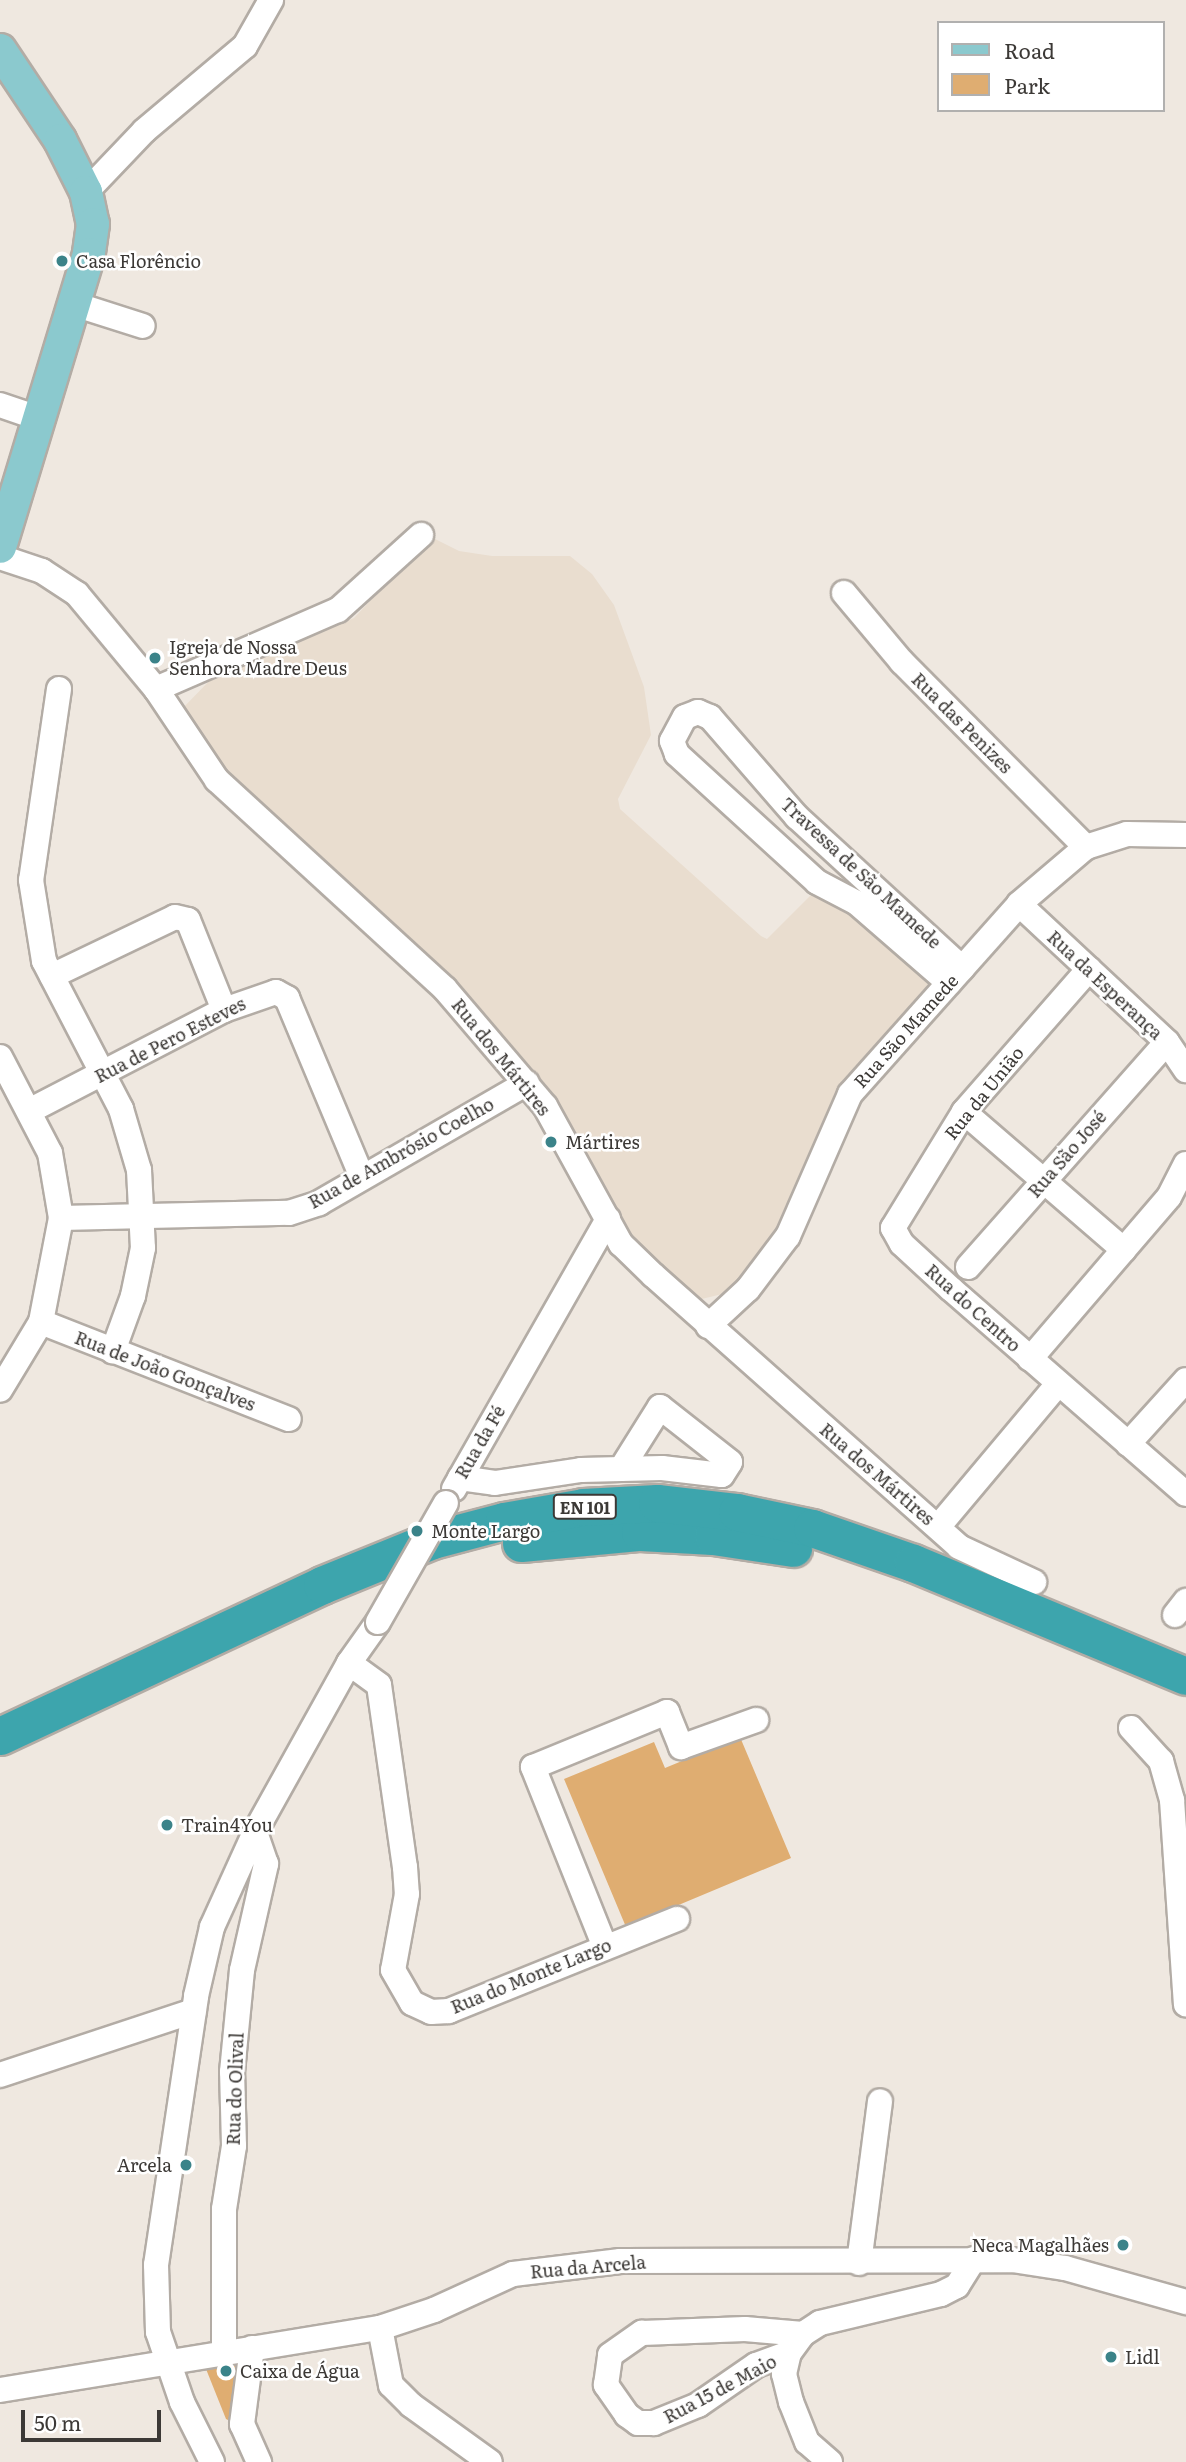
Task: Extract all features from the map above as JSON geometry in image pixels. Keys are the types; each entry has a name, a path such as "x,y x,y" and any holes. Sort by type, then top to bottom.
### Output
{"highway":[{"name":"EN 101","path":"5,1751 322,1585 432,1541 504,1521 583,1507 657,1503 737,1512 811,1528 913,1563 1186,1676"},
{"name":"EN 101","path":"5,1751 360,1589 467,1553 606,1532 736,1539 830,1558 1071,1646 1186,1695"}],"main road":[{"path":"0,50 48,118 86,192 92,237 0,547"}],"street":[{"path":"86,192 144,131 245,46 271,0"},
{"path":"74,304 144,326"},
{"path":"0,405 38,418"},
{"path":"156,689 338,610 421,534"},
{"name":"Rua dos Mártires","path":"0,557 41,571 77,594 156,689 217,780 436,980 527,1083 621,1244 708,1326 959,1547 1034,1581"},
{"name":"Rua das Penizes","path":"844,593 902,662 1086,847"},
{"path":"59,689 31,880 38,943 52,976 104,1073 131,1139 144,1216 133,1296 113,1351"},
{"name":"Travessa de São Mamede","path":"698,712 710,717 797,817 955,976 857,903 817,883 677,754 672,741 685,717 698,712"},
{"name":"Rua São Mamede","path":"708,1326 748,1289 788,1236 850,1094 1019,904 1086,847 1127,834 1186,835"},
{"name":"Rua da Esperança","path":"1019,904 1167,1042 1186,1070"},
{"path":"52,976 175,917 188,920 224,1010"},
{"name":"Rua da União","path":"893,1228 964,1112 1089,969"},
{"name":"Rua de Pero Esteves","path":"31,1110 224,1010 276,992 287,998 362,1177"},
{"name":"Rua São José","path":"968,1267 1167,1042"},
{"path":"0,1057 6,1088 31,1110 50,1153 61,1218 41,1322 0,1390"},
{"name":"Rua de Ambrósio Coelho","path":"61,1218 289,1213 318,1203 527,1083"},
{"path":"964,1112 1124,1250"},
{"path":"1030,1359 1170,1197 1186,1164"},
{"name":"Rua da Fé","path":"212,2462 181,2402 158,2332 156,2265 194,2011 212,1927 255,1832 349,1663 378,1622 608,1219"},
{"name":"Rua do Centro","path":"893,1228 902,1244 1186,1494"},
{"name":"Rua de João Gonçalves","path":"41,1322 289,1419"},
{"path":"1128,1444 1186,1380"},
{"path":"938,1527 1058,1384"},
{"path":"460,1478 495,1483 621,1469"},
{"name":"Rua do Monte Largo","path":"349,1663 379,1685 406,1881 393,1970 412,2003 431,2012 449,2011 677,1919"},
{"path":"605,1947 533,1767 667,1712 681,1747 755,1720"},
{"path":"1131,1728 1161,1761 1172,1800 1186,2005"},
{"name":"Rua do Olival","path":"224,2351 225,2209 234,2146 232,2072 242,1970 266,1864 255,1832"},
{"path":"0,2076 194,2011"},
{"path":"859,2263 880,2101"},
{"name":"Rua da Arcela","path":"0,2390 224,2351 380,2328 434,2310 513,2274 620,2261 859,2263 974,2259 1065,2268 1186,2302"},
{"name":"Rua 15 de Maio","path":"796,2343 745,2329 642,2333 610,2355 606,2385 627,2415 638,2423 654,2423 698,2405 756,2365 796,2343 820,2323 941,2294 957,2286 974,2259"},
{"path":"380,2328 391,2385 411,2405 490,2462"},
{"path":"796,2343 784,2374 791,2402 807,2442 830,2462"},
{"path":"252,2348 242,2424 259,2462"}],"shaded area":[{"path":"435,539 459,551 492,556 570,556 592,574 614,605 644,687 651,735 618,799 620,809 761,936 767,939 816,890 854,913 928,984 928,990 846,1085 792,1215 731,1292 693,1301 640,1252 539,1079 494,1028 218,771 180,711 215,675 354,618 422,546"}],"green space":[{"path":"740,1737 791,1858 626,1927 564,1779 654,1742 665,1768"},
{"path":"247,2362 236,2424 226,2419 206,2369"}],"place":[{"name":"Casa Florêncio","path":"62,261"},
{"name":"Igreja de Nossa Senhora Madre Deus","path":"155,658"},
{"name":"Mártires","path":"551,1142"},
{"name":"Monte Largo","path":"417,1531"},
{"name":"Train4You","path":"167,1825"},
{"name":"Arcela","path":"186,2165"},
{"name":"Neca Magalhães","path":"1123,2245"},
{"name":"Lidl","path":"1111,2357"},
{"name":"Caixa de Água","path":"226,2371"}]}
